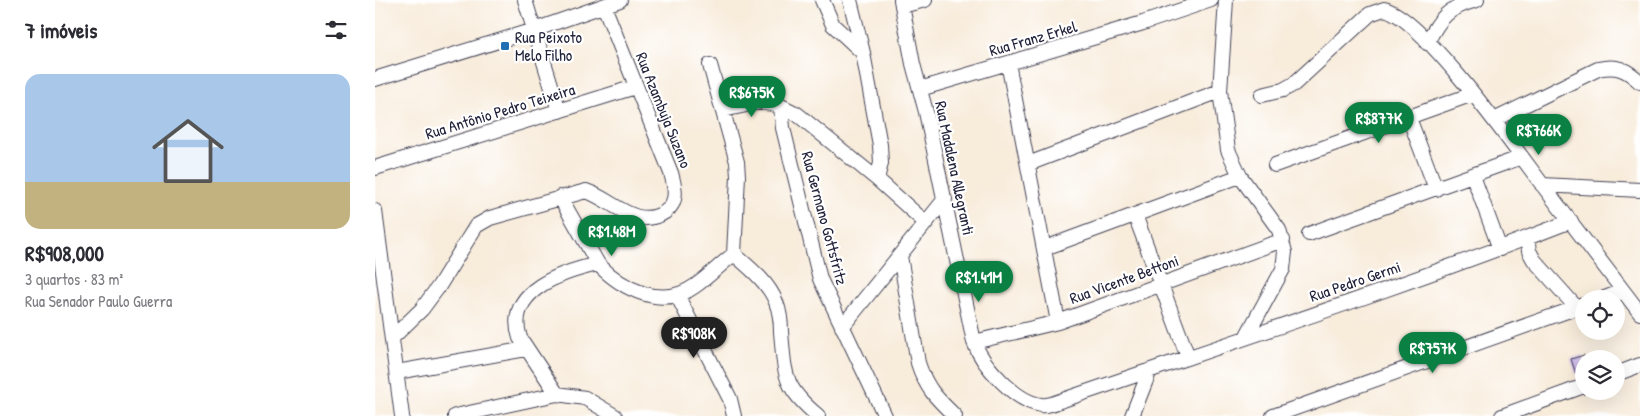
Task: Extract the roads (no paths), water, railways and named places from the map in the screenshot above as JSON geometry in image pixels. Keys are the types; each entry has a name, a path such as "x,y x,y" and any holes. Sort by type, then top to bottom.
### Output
{"street":[{"path":"525,0 559,111"},
{"path":"375,79 534,30 620,0"},
{"path":"822,0 833,25 863,53"},
{"path":"850,0 863,53 881,155 877,179"},
{"path":"901,3 925,0"},
{"name":"Rua Franz Erkel","path":"921,89 1211,0"},
{"path":"1226,0 1220,92 1228,150 1240,176 1267,211 1283,240 1285,252 1283,269 1246,336"},
{"path":"1427,42 1440,19 1457,6 1477,0"},
{"name":"Rua Madalena Allegranti","path":"901,3 913,64 921,89 945,199 974,342 983,361 1016,392 1039,405 1057,402 1150,370"},
{"name":"Rua Azambuja Suzano","path":"392,338 422,309 439,286 476,226 489,218 586,191 598,195 621,211 642,218 652,218 668,210 674,200 675,189 671,173 604,6"},
{"path":"1262,95 1283,90 1294,84 1370,14 1384,9 1397,14 1427,42 1473,94 1622,290"},
{"path":"1008,63 1058,322"},
{"path":"560,197 598,264 621,285 645,294 664,297 677,295 694,287 733,254 738,176 737,162 710,65"},
{"path":"1494,120 1598,69 1611,66 1620,67 1640,82"},
{"name":"Rua Antônio Pedro Teixeira","path":"375,168 635,87"},
{"path":"1028,164 1220,92"},
{"path":"1275,165 1473,94"},
{"name":"Rua Germano Gottsfritz","path":"723,110 760,102 781,106 797,114 877,179 926,223"},
{"name":"Rua Germano Gottsfritz","path":"781,106 783,128 820,279 885,416"},
{"path":"1409,118 1437,189"},
{"path":"1309,234 1522,157"},
{"path":"1045,248 1240,176"},
{"path":"1473,176 1500,249"},
{"path":"1542,185 1640,190"},
{"path":"842,328 945,199"},
{"path":"375,211 397,372 401,416"},
{"path":"1135,215 1188,357"},
{"name":"Rua Pedro Germi","path":"1150,370 1500,249 1571,221"},
{"path":"1527,238 1529,251 1534,260 1575,301"},
{"name":"Rua Vicente Bettoni","path":"974,342 1058,322 1283,240"},
{"path":"733,254 761,278 770,290 780,317 783,360 790,387 795,395 818,416"},
{"path":"900,256 918,362 923,378 929,389 955,416"},
{"path":"557,394 520,338 517,322 521,304 529,294 558,276 598,264"},
{"path":"1625,294 1640,313"},
{"path":"677,295 729,399 734,416"},
{"path":"1276,415 1575,308"},
{"path":"397,372 526,349"},
{"path":"1625,371 1640,365"},
{"path":"1132,416 1150,370"},
{"path":"1502,416 1575,389"},
{"path":"455,416 557,394 585,398 615,416"}],"place":[{"name":"Rua Peixoto Melo Filho","path":"505,46"}]}
